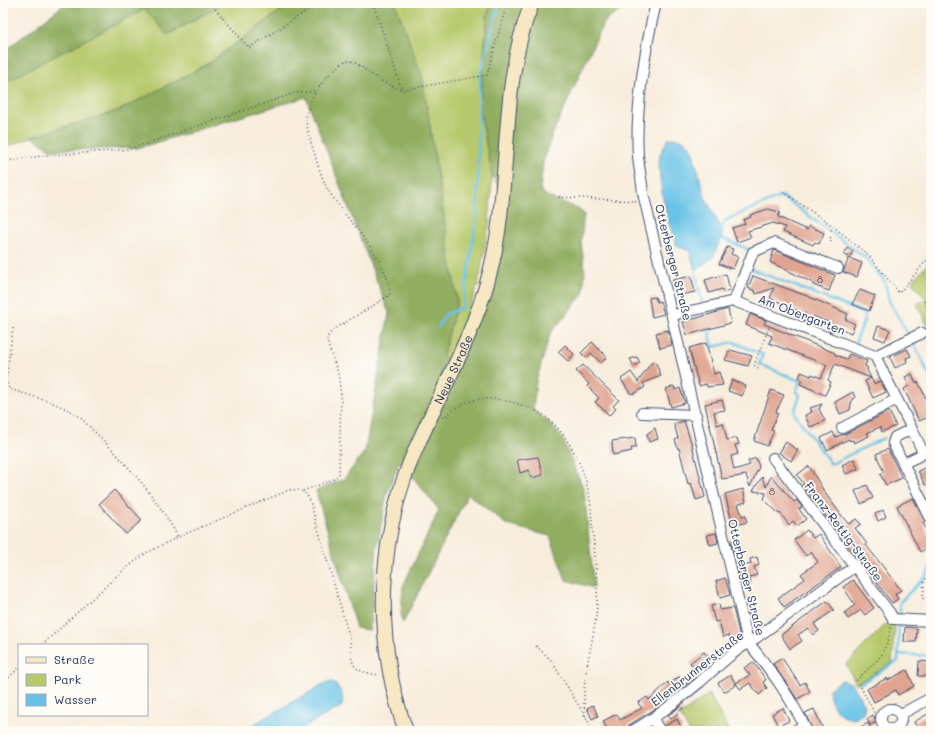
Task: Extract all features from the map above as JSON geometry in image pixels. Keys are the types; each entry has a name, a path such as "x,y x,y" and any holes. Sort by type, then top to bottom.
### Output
{"main road":[{"name":"Neue Straße","path":"406,731 399,711 390,675 386,645 384,606 387,549 392,520 414,454 435,419 441,396 479,310 495,249 500,218 511,92 517,53 532,3"}],"street":[{"name":"Otterberger Straße","path":"656,3 651,24 638,114 638,157 646,202 748,642 792,700 805,727"},
{"path":"673,315 734,301 753,252 774,243 838,268"},
{"name":"Am Obergarten","path":"734,301 875,356"},
{"path":"904,463 921,454 922,450 875,356 919,334"},
{"path":"842,428 897,399"},
{"path":"642,413 696,415"},
{"path":"912,429 896,437 893,443 931,519"},
{"name":"Franz-Rettig-Straße","path":"773,458 855,566 893,619"},
{"name":"Ellenbrunnerstraße","path":"632,731 653,719 741,646 855,566"},
{"path":"893,619 931,621"},
{"path":"901,714 931,698"},
{"path":"886,710 895,710 901,714 901,723 896,729 888,730 882,725 880,717 886,710"},
{"path":"653,719 660,731"}],"lane":[{"path":"435,419 456,376 457,362"},
{"path":"414,454 416,436 425,414 441,396"},
{"path":"789,731 805,727"}],"path":[{"path":"210,3 249,48 319,3"},
{"path":"373,3 402,90"},
{"path":"303,491 334,480 339,474 341,395 338,374 327,342 328,336 333,330 390,295 390,288 380,265 364,237 326,187 319,169 307,126 307,108 316,91 328,75 346,60 354,62 383,82 402,90 487,75 507,3"},
{"path":"3,162 54,154 130,149 295,93 316,91"},
{"path":"780,190 832,226 869,256 900,293 931,255"},
{"path":"558,197 646,202"},
{"path":"831,242 830,232 832,226"},
{"path":"931,297 924,301 931,315"},
{"path":"758,368 754,365 774,317"},
{"path":"13,328 6,380 9,389 57,404 78,416 107,444 151,495 169,520 178,537"},
{"path":"435,419 464,403 492,398 510,401 534,409 549,420 564,436 581,465 590,498 597,589 597,602 584,684 583,704 586,719"},
{"path":"43,644 120,573 146,553 178,537 289,490 297,489 303,491 309,498 350,639 350,660 353,666 361,671 384,676"},
{"path":"923,599 924,582 931,569"},
{"path":"880,717 874,712 857,680 881,656 888,641 893,619"},
{"path":"536,646 551,660 594,731"},
{"path":"3,683 18,669"}],"green space":[{"path":"66,3 224,3 167,35 145,9 5,82 3,78 3,52"},
{"path":"224,3 291,3 208,64 120,110 32,137 3,148 3,83 145,8 168,35"},
{"path":"291,3 395,3 422,76 457,301 443,356 448,361 462,361 506,199 492,175 480,110 487,15 492,3 631,3 603,24 552,135 543,163 540,190 550,197 574,207 584,214 581,242 585,272 583,294 550,334 536,382 533,410 549,422 562,438 584,490 594,588 566,580 550,536 507,525 468,494 403,623 401,614 403,586 439,510 400,461 387,493 377,548 370,630 356,628 316,491 344,479 365,451 389,313 306,97 138,148 51,150 32,137 120,110 208,64"},
{"path":"395,3 492,3 487,15 480,110 492,175 489,225 478,285 448,361 443,356 457,301 422,76"},
{"path":"931,260 931,333 917,304 926,299 912,282"},
{"path":"888,622 895,625 892,663 856,684 846,664"},
{"path":"709,694 729,731 689,731 680,715"}],"water":[{"path":"669,138 681,139 691,146 705,197 723,232 713,257 695,271 690,251 677,246 670,226 661,188 659,164 660,155"},
{"path":"842,680 851,683 857,692 864,707 863,712 860,715 848,717 838,712 834,707 829,695 829,689"},
{"path":"333,682 341,693 343,699 342,706 297,731 246,731 251,726 325,683"}],"building":[{"path":"768,209 780,212 778,217 807,230 809,226 824,233 819,244 815,242 813,245 783,232 785,227 773,223 748,231 751,237 737,242 732,228 745,224 743,220 751,217 750,215"},
{"path":"727,247 733,249 731,254 738,257 733,269 719,264"},
{"path":"847,248 853,251 850,257 844,255"},
{"path":"774,250 835,275 829,291 813,285 813,283 770,262"},
{"path":"849,258 862,263 857,277 843,272"},
{"path":"726,274 730,290 723,292 722,289 709,293 705,280"},
{"path":"691,276 695,292 677,296 673,280"},
{"path":"753,276 807,296 848,314 845,319 855,324 851,333 834,326 832,332 829,331 828,322 813,316 810,324 803,321 806,314 770,298 774,288 756,294 755,291 748,288"},
{"path":"860,290 875,296 869,311 852,304"},
{"path":"655,297 657,302 660,301 664,314 652,317 649,298"},
{"path":"728,309 731,323 687,335 683,322"},
{"path":"750,314 766,320 764,324 835,353 835,355 847,359 849,354 867,361 865,366 868,368 867,370 871,378 835,364 828,380 831,382 825,395 800,384 802,380 799,378 801,372 811,376 812,374 821,378 827,365 769,343 772,336 746,325"},
{"path":"878,326 890,330 885,341 874,337"},
{"path":"668,330 672,345 660,348 656,333"},
{"path":"592,342 607,357 601,363 591,353 586,358 581,353"},
{"path":"706,343 714,374 719,372 723,385 707,387 706,384 699,386 689,348"},
{"path":"565,345 574,354 568,361 558,352"},
{"path":"907,349 911,356 906,358 907,362 895,368 890,357"},
{"path":"730,350 752,356 748,366 725,360"},
{"path":"637,357 640,363 634,366 630,359"},
{"path":"655,361 661,376 643,383 645,387 634,394 630,393 621,379 631,372 638,382 651,363"},
{"path":"583,365 619,400 613,406 616,409 609,415 595,402 599,398 587,386 589,384 576,371"},
{"path":"912,374 916,383 918,382 929,404 927,405 931,413 931,416 919,421 904,389 909,386 905,377"},
{"path":"871,378 874,384 880,381 886,392 873,398 865,381"},
{"path":"732,380 746,386 742,396 728,391"},
{"path":"674,386 675,390 680,388 685,403 671,407 666,389"},
{"path":"771,390 784,395 776,412 778,413 771,430 774,431 767,446 754,441"},
{"path":"853,392 855,398 852,399 850,410 840,414 835,402"},
{"path":"722,400 725,410 714,412 717,425 723,423 727,440 737,438 739,444 735,445 738,454 731,456 734,470 750,465 748,461 756,458 759,467 750,487 746,475 722,479 705,404"},
{"path":"822,404 819,409 825,421 810,427 805,415 812,412 810,408"},
{"path":"889,411 896,426 882,432 880,427 867,433 869,436 854,443 853,440 850,441 849,439 827,450 821,438 833,432 835,437 845,434"},
{"path":"684,421 692,445 705,497 696,500 691,483 688,484 679,448 678,449 675,440 678,438 674,424"},
{"path":"655,428 658,439 649,442 647,434"},
{"path":"635,438 636,448 631,448 632,451 613,455 612,441"},
{"path":"786,442 798,450 791,461 779,453"},
{"path":"888,449 902,478 886,485 880,474 884,472 876,454"},
{"path":"538,457 543,475 531,478 529,470 520,473 517,460"},
{"path":"854,459 858,469 846,474 842,465"},
{"path":"931,465 931,483 925,485 918,471"},
{"path":"809,466 825,493 845,520 849,524 856,519 861,524 855,528 867,544 866,545 901,590 895,594 898,599 892,603 802,485 804,484 797,475"},
{"path":"771,476 794,502 797,500 802,507 799,509 806,519 797,526 793,521 789,525 780,513 779,514 764,499 766,493 753,491 762,477 766,487"},
{"path":"867,485 873,498 861,504 855,491"},
{"path":"743,489 746,502 738,504 742,516 745,515 747,522 733,526 725,494"},
{"path":"114,490 142,520 126,534 99,504"},
{"path":"913,498 925,522 923,523 931,540 931,546 920,552 897,506"},
{"path":"883,510 886,517 878,521 875,514"},
{"path":"807,530 813,538 819,534 841,567 784,607 778,598 805,579 801,574 818,562 811,552 806,556 794,540"},
{"path":"716,533 718,543 710,545 707,535"},
{"path":"737,540 740,552 734,554 731,541"},
{"path":"757,557 759,565 754,567 757,575 749,577 751,584 743,587 737,568 751,564 750,559"},
{"path":"725,578 730,595 720,598 716,581"},
{"path":"853,580 874,608 865,615 861,610 848,619 844,613 855,605 843,587"},
{"path":"827,601 834,610 814,624 819,631 813,635 808,628 798,635 802,641 790,649 781,635"},
{"path":"753,603 757,618 749,620 746,605"},
{"path":"719,604 720,610 733,608 740,637 730,640 729,635 723,637 719,621 715,622 711,606"},
{"path":"905,627 917,628 916,642 904,642"},
{"path":"704,652 711,660 698,672 690,663"},
{"path":"782,658 800,685 805,682 810,692 797,699 773,664"},
{"path":"919,661 931,662 931,676 918,676"},
{"path":"753,662 766,680 763,682 767,688 759,695 750,683 740,689 736,683 750,675 744,668"},
{"path":"907,670 914,686 898,695 896,690 874,702 867,689 887,678 888,680"},
{"path":"692,673 695,677 655,709 629,725 626,730 608,731 603,721 617,714 620,720 642,708 638,703 647,697 649,700 668,682 669,684 679,677 683,681"},
{"path":"731,675 736,685 724,692 718,683"},
{"path":"593,705 598,716 592,719 587,708"},
{"path":"681,706 683,708 671,719 668,715"},
{"path":"783,708 789,721 778,726 772,714"},
{"path":"814,709 824,731 813,731 805,713"},
{"path":"931,712 931,731 919,731 914,722"},
{"path":"873,715 877,722 870,725 867,719"},
{"path":"677,719 682,729 677,731 666,731 665,726"},
{"path":"868,723 872,731 853,731"}],"waterway":[{"path":"438,327 446,314 463,307 477,214 480,76 499,3"},
{"path":"721,229 726,220 782,196 866,258 885,282 889,301 909,336"},
{"path":"721,238 750,250"},
{"path":"751,269 864,313 865,318 855,344"},
{"path":"696,274 702,303"},
{"path":"708,327 713,347 733,342 763,355 759,364 800,381 796,392 800,395 794,413 831,464 884,438"},
{"path":"912,340 931,379"},
{"path":"900,616 900,602 925,577 931,567"},
{"path":"861,683 898,661 899,621"},
{"path":"898,654 931,656"}]}
